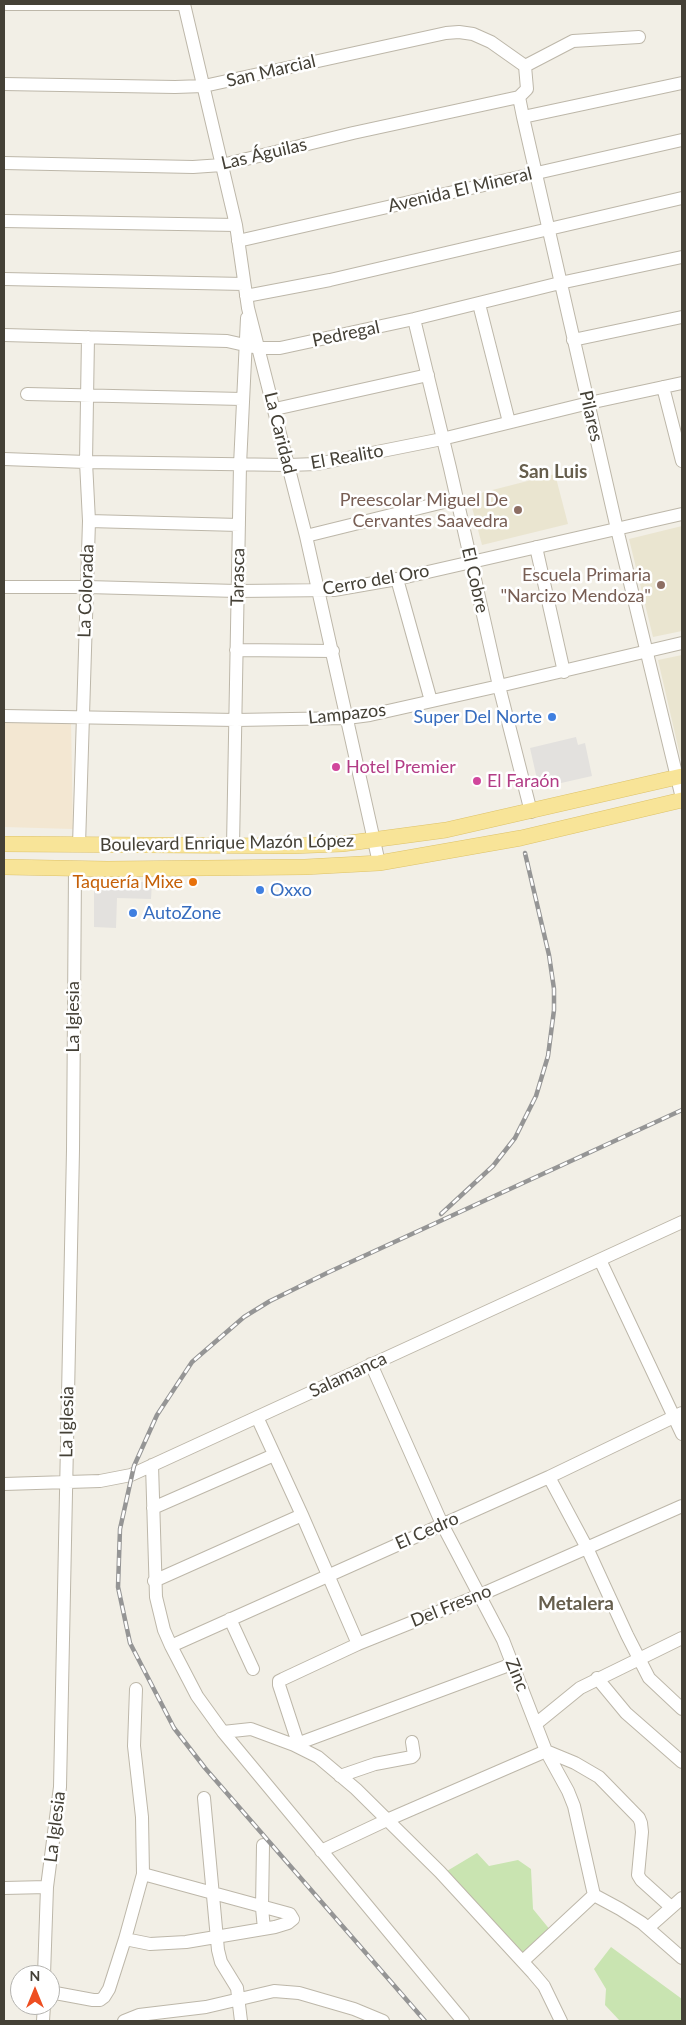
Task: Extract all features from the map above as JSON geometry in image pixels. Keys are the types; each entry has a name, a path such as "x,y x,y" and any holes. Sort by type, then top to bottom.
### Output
{"main road":[{"name":"Boulevard Enrique Mazón López","path":"4,844 292,846 342,844 446,830 531,812 680,776"},
{"name":"Boulevard Enrique Mazón López","path":"4,868 305,867 379,863 512,840 682,799"}],"street":[{"path":"6,4 179,4"},
{"name":"La Caridad","path":"184,4 236,226 246,296 306,536 379,863"},
{"name":"San Marcial","path":"4,84 204,86 436,35 459,32 473,34 491,42 526,66"},
{"path":"518,97 527,89 526,66 573,41 639,37"},
{"path":"523,117 682,83"},
{"name":"Pilares","path":"518,97 646,651 680,776 682,799"},
{"name":"Las Águilas","path":"4,163 193,167 222,165 353,133 518,97"},
{"name":"Avenida El Mineral","path":"238,242 682,140"},
{"path":"4,279 246,296 330,280 682,198"},
{"path":"4,221 236,226"},
{"name":"Pedregal","path":"4,335 228,342 258,348 280,348 479,304 560,283 682,257"},
{"name":"Tarasca","path":"234,846 237,591 246,296"},
{"path":"479,304 509,422"},
{"path":"573,340 682,316"},
{"name":"El Cobre","path":"414,319 499,686 531,812"},
{"name":"La Colorada","path":"79,845 89,521 86,462 88,337"},
{"path":"275,410 428,375"},
{"name":"El Realito","path":"4,459 240,465 288,465 332,462 442,439 589,403 682,383"},
{"path":"663,387 682,461"},
{"path":"27,394 242,399"},
{"path":"306,536 456,499"},
{"name":"Cerro del Oro","path":"4,587 318,591 398,579 682,514"},
{"path":"89,521 239,526"},
{"path":"536,548 564,672"},
{"path":"398,579 431,701"},
{"name":"Lampazos","path":"4,716 236,720 347,718 370,715 564,672 682,643"},
{"path":"236,650 332,651"},
{"name":"La Iglesia","path":"44,1965 47,1887 60,1787 73,1150 75,869"},
{"name":"Salamanca","path":"4,1484 112,1479 131,1475 682,1222"},
{"path":"600,1260 678,1415 682,1434"},
{"name":"Zinc","path":"371,1364 442,1524 480,1595 512,1664 537,1723 546,1751 574,1806 594,1895"},
{"name":"El Cedro","path":"171,1646 549,1477 678,1415"},
{"path":"257,1417 358,1644"},
{"path":"153,1508 274,1455"},
{"path":"152,1465 154,1581 160,1616 171,1646 203,1705 321,1852 463,2021"},
{"path":"549,1477 587,1548 649,1678 682,1709"},
{"name":"Del Fresno","path":"296,1744 279,1681 358,1644 480,1595 682,1506"},
{"path":"154,1581 302,1515"},
{"path":"230,1619 253,1669"},
{"path":"537,1723 580,1688 597,1678 682,1638"},
{"path":"296,1744 512,1664"},
{"path":"597,1678 626,1713 682,1762"},
{"path":"60,1994 93,2000 100,2000 104,1997 125,1939 143,1874 142,1817 134,1746 136,1689"},
{"path":"223,1732 251,1730 296,1744 318,1757 364,1796 440,1872 544,1986 561,2021"},
{"path":"340,1776 375,1764 412,1757 414,1755 412,1742"},
{"path":"321,1852 387,1820 546,1751 575,1763 599,1777 639,1818 642,1823 642,1832 638,1875 641,1880 671,1907"},
{"path":"204,1798 219,1956 237,1988 242,2021"},
{"path":"263,1845 262,1908 264,1928"},
{"path":"125,1939 162,1944 264,1928 288,1923 293,1919 290,1914 262,1908 213,1892 143,1874"},
{"path":"4,1888 47,1887"},
{"path":"522,1961 594,1895 620,1909 648,1928 682,1958"},
{"path":"648,1928 682,1898"},
{"path":"124,2021 139,2015 155,2017 206,2007 274,1990 299,1993 354,2009 384,2021"}],"shaded area":[{"name":"Preescolar Miguel De Cervantes Saavedra","path":"555,474 568,524 482,545 469,496"},
{"name":"Escuela Primaria \"Narcizo Mendoza\"","path":"682,526 682,631 653,637 629,539"},
{"path":"682,655 682,764 658,660"},
{"path":"4,721 71,722 73,829 4,827"},
{"path":"576,737 578,745 585,743 592,776 539,788 530,748"},
{"path":"94,882 152,882 151,899 117,898 116,928 94,927"}],"green space":[{"path":"477,1853 489,1866 518,1860 531,1869 533,1909 551,1931 523,1957 447,1871"},
{"path":"611,1947 682,1999 682,2021 620,2021 605,2005 606,1989 594,1969"}],"railway":[{"path":"441,1214 493,1166 515,1138 536,1096 548,1056 554,1010 554,989 549,955 525,853"},
{"path":"425,2021 205,1768 174,1728 130,1643 118,1587 120,1529 134,1466 157,1415 192,1362 244,1317 270,1301 329,1272 682,1110"}],"place":[{"name":"Preescolar Miguel De Cervantes Saavedra","path":"518,510"},
{"name":"Escuela Primaria \"Narcizo Mendoza\"","path":"661,585"},
{"name":"Super Del Norte","path":"552,717"},
{"name":"Hotel Premier","path":"336,767"},
{"name":"El Faraón","path":"477,781"},
{"name":"Taquería Mixe","path":"193,882"},
{"name":"Oxxo","path":"260,890"},
{"name":"AutoZone","path":"133,913"}],"district":[{"name":"San Luis","path":"553,472"},
{"name":"Metalera","path":"576,1604"}]}
